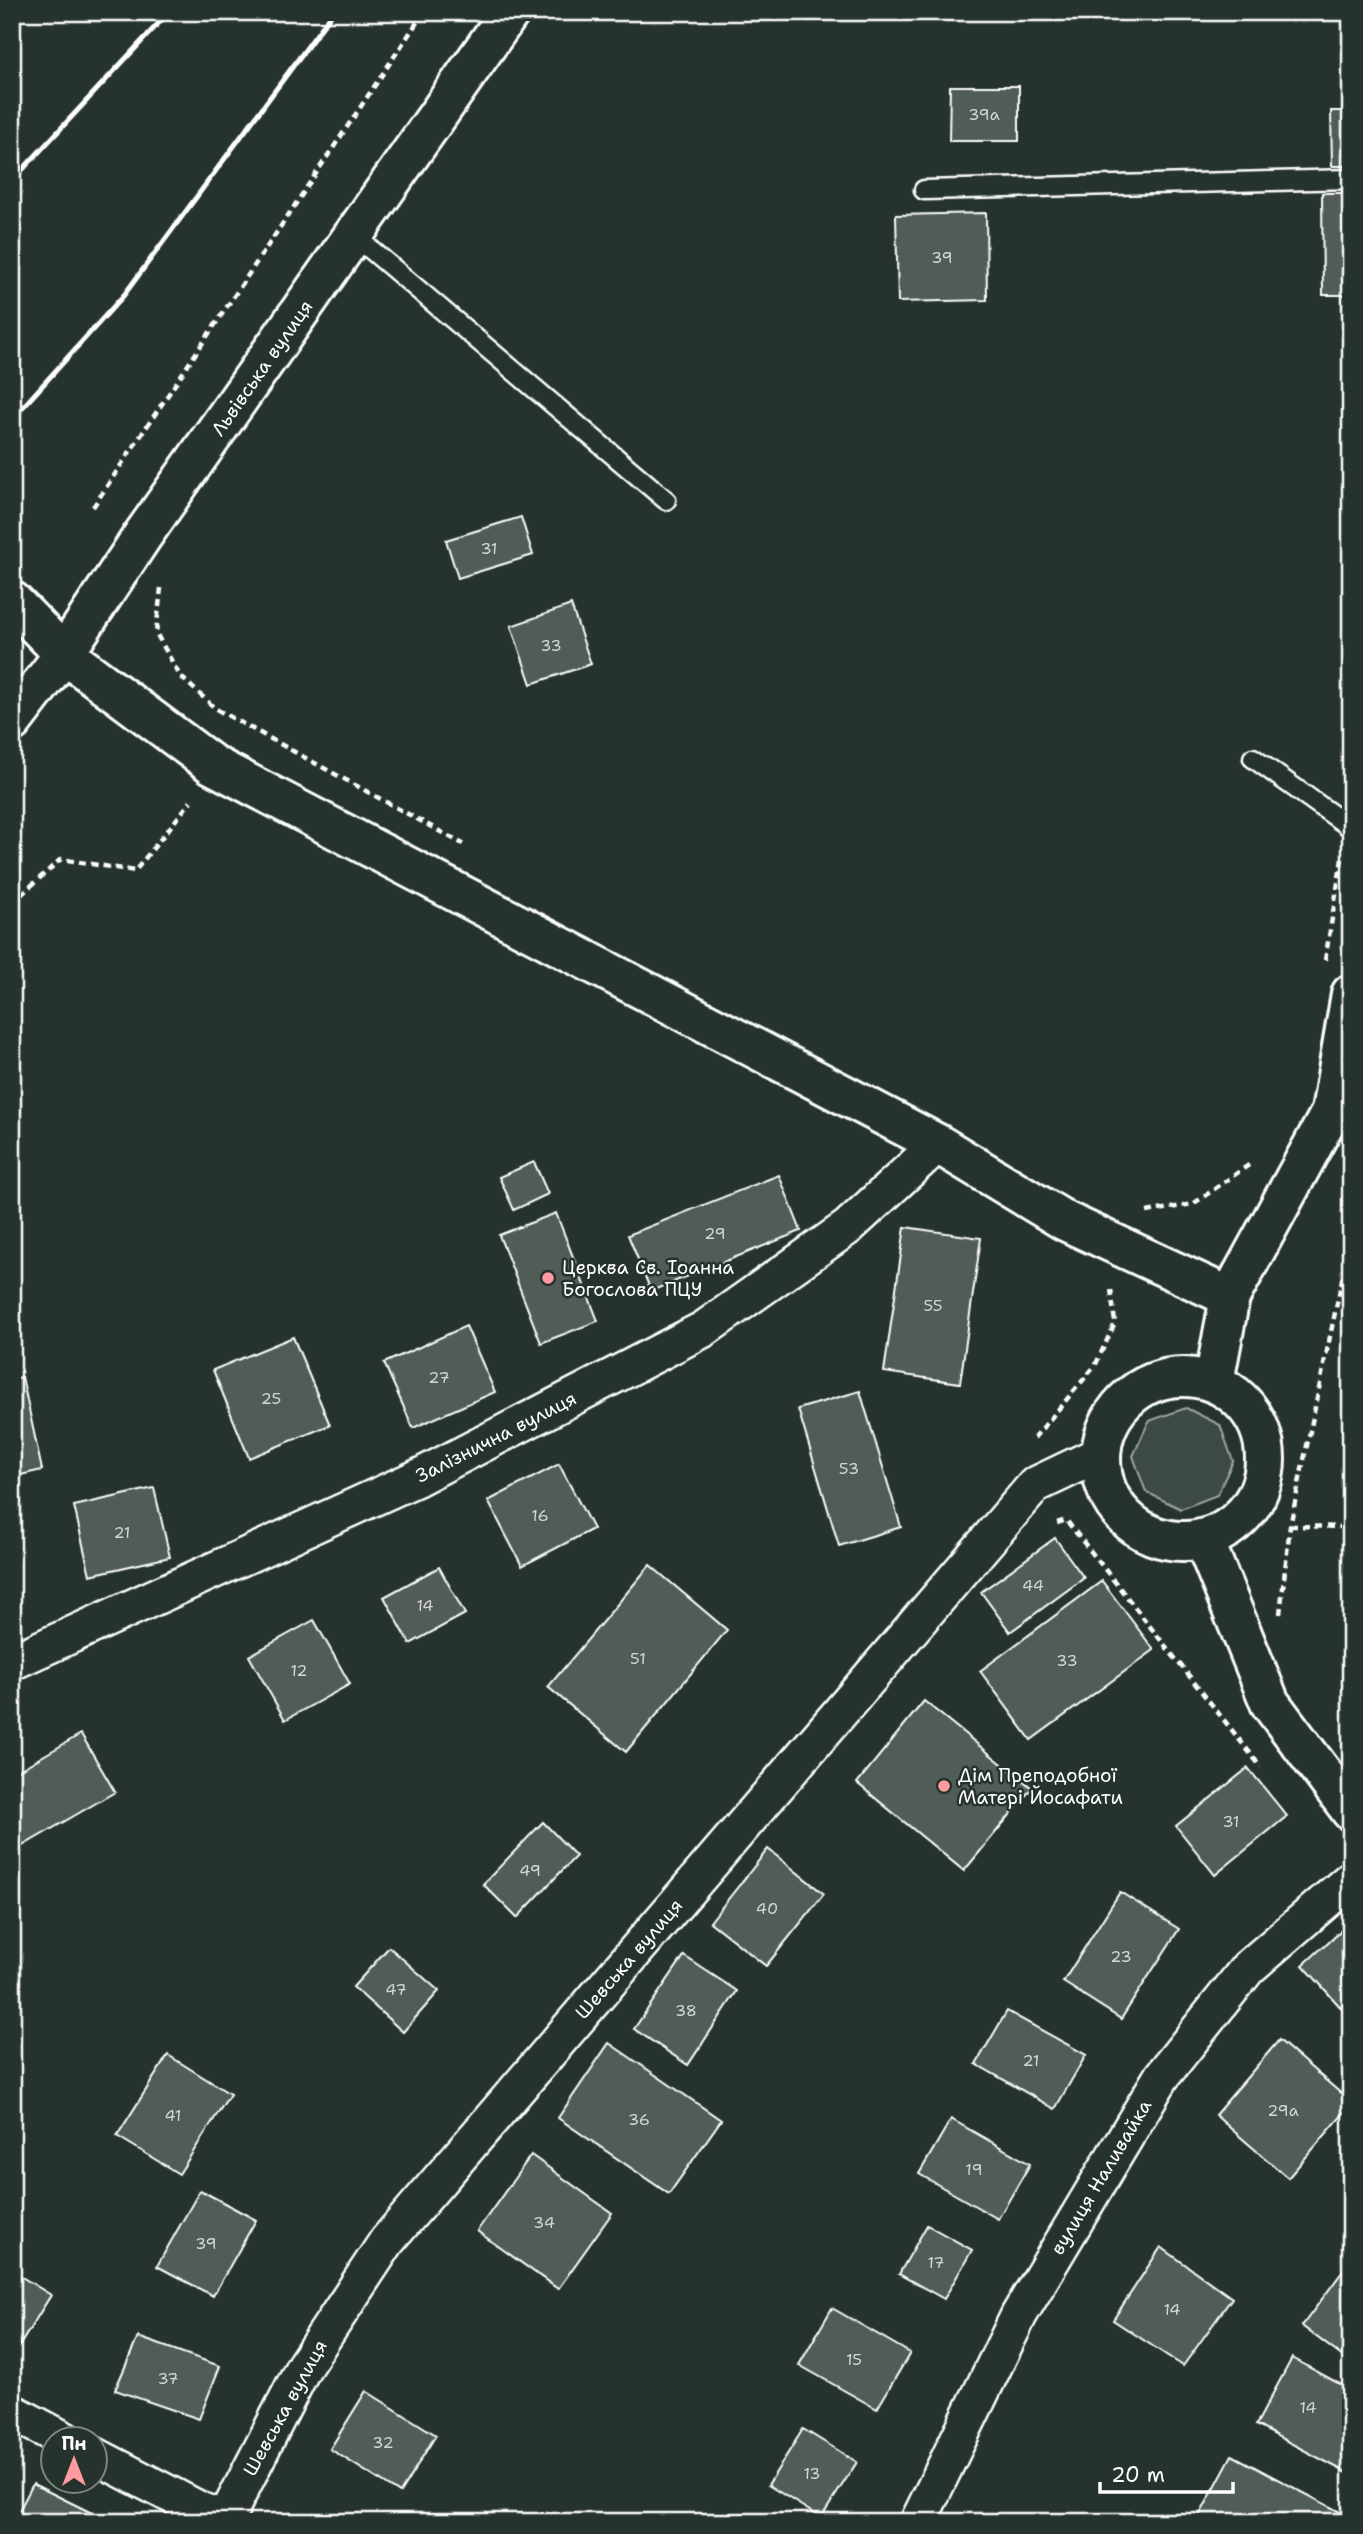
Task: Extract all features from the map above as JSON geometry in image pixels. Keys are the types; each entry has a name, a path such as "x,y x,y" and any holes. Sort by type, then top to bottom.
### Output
{"main road":[{"name":"Львівська вулиця","path":"12,722 64,654 143,535 510,12"},
{"path":"12,601 64,654 213,765 938,1144 1065,1221 1230,1297"},
{"path":"1214,1382 1230,1297 1331,1112 1337,984"},
{"path":"1188,1377 1214,1382 1236,1396 1253,1415 1264,1438 1266,1464 1260,1489 1247,1512 1228,1529 1204,1540 1178,1542 1153,1536 1130,1523 1113,1504 1103,1480 1100,1454 1106,1429 1120,1407 1139,1389 1163,1379 1188,1377"},
{"path":"1204,1540 1270,1703 1351,1811"}],"street":[{"name":"Залізнична вулиця","path":"12,1662 416,1478 704,1329 848,1227 938,1144"},
{"name":"Шевська вулиця","path":"224,2520 303,2368 387,2241 1035,1485 1100,1454"},
{"name":"вулиця Наливайка","path":"918,2522 1019,2315 1162,2076 1248,1969 1351,1880"},
{"path":"12,2412 38,2426"},
{"path":"108,2462 224,2520"}],"lane":[{"path":"924,190 1351,179"},
{"path":"355,236 666,500"},
{"path":"1253,758 1349,827"}],"path":[{"path":"93,507 424,12"},
{"path":"162,581 156,633 180,676 216,709 474,850"},
{"path":"12,903 61,859 135,871 197,793"},
{"path":"1337,984 1349,827"},
{"path":"1135,1213 1193,1204 1258,1158"},
{"path":"1280,1615 1290,1526 1351,1237"},
{"path":"1032,1441 1095,1366 1115,1323 1111,1289 1102,1280"},
{"path":"1055,1523 1066,1521 1264,1771"},
{"path":"1290,1526 1351,1527"}],"shaded area":[{"path":"1186,1408 1220,1425 1233,1461 1217,1495 1181,1509 1146,1492 1133,1456 1149,1421"}],"building":[{"path":"950,86 1019,86 1019,141 949,141"},
{"path":"1331,111 1351,111 1351,166 1332,166"},
{"path":"1322,193 1351,193 1351,295 1323,295"},
{"path":"986,213 987,300 898,302 896,215"},
{"path":"521,517 533,555 458,578 446,540"},
{"path":"571,605 591,664 531,684 511,626"},
{"path":"534,1162 548,1194 514,1210 499,1177"},
{"path":"779,1175 801,1231 651,1291 628,1235"},
{"name":"Церква Св. Іоанна Богослова ПЦУ","path":"556,1213 598,1321 541,1343 499,1235"},
{"path":"905,1227 981,1238 960,1383 884,1372"},
{"path":"466,1326 495,1392 413,1428 384,1363"},
{"path":"293,1337 330,1425 249,1458 213,1370"},
{"path":"22,1377 42,1470 12,1477 12,1379"},
{"path":"860,1391 901,1527 839,1546 798,1409"},
{"path":"559,1464 593,1529 522,1566 488,1501"},
{"path":"154,1488 170,1557 90,1575 74,1506"},
{"path":"1055,1538 1084,1578 1010,1632 981,1592"},
{"path":"650,1565 727,1630 626,1752 548,1687"},
{"path":"439,1567 465,1614 410,1644 384,1597"},
{"path":"1102,1581 1154,1650 1031,1740 980,1671"},
{"path":"314,1620 350,1684 285,1720 249,1656"},
{"name":"Дім Преподобної Матері Йосафати","path":"924,1701 1032,1788 964,1871 857,1783"},
{"path":"81,1734 115,1792 12,1852 12,1774"},
{"path":"1248,1768 1287,1816 1215,1875 1176,1826"},
{"path":"543,1822 576,1856 517,1918 483,1884"},
{"path":"768,1849 824,1894 766,1966 710,1922"},
{"path":"1120,1892 1179,1929 1121,2019 1063,1982"},
{"path":"1348,1924 1351,1927 1351,2019 1303,1965"},
{"path":"389,1947 439,1991 403,2032 353,1987"},
{"path":"684,1956 737,1991 688,2065 634,2029"},
{"path":"1007,2011 1086,2055 1055,2109 976,2064"},
{"path":"1279,2040 1351,2102 1288,2178 1215,2115"},
{"path":"609,2043 721,2120 669,2194 558,2118"},
{"path":"168,2055 230,2094 179,2174 117,2136"},
{"path":"951,2119 1030,2164 998,2219 919,2174"},
{"path":"531,2155 612,2213 558,2289 477,2231"},
{"path":"200,2190 256,2220 213,2296 157,2266"},
{"path":"927,2225 972,2250 944,2299 899,2274"},
{"path":"1161,2247 1232,2298 1183,2366 1113,2320"},
{"path":"1351,2260 1351,2363 1302,2326"},
{"path":"12,2271 51,2295 18,2348 12,2344"},
{"path":"832,2308 910,2353 877,2409 799,2365"},
{"path":"138,2337 220,2366 199,2419 115,2390"},
{"path":"1292,2358 1351,2390 1351,2475 1256,2425"},
{"path":"366,2391 436,2435 400,2493 330,2449"},
{"path":"803,2429 857,2462 821,2518 768,2485"},
{"path":"1232,2455 1340,2512 1335,2522 1196,2522"},
{"path":"33,2484 38,2486 38,2496 57,2496 110,2522 13,2522"}],"railway":[{"path":"12,181 169,12"},
{"path":"12,419 124,295 333,12"}],"place":[{"name":"Церква Св. Іоанна Богослова ПЦУ","path":"548,1278"},
{"name":"Дім Преподобної Матері Йосафати","path":"944,1786"}]}
